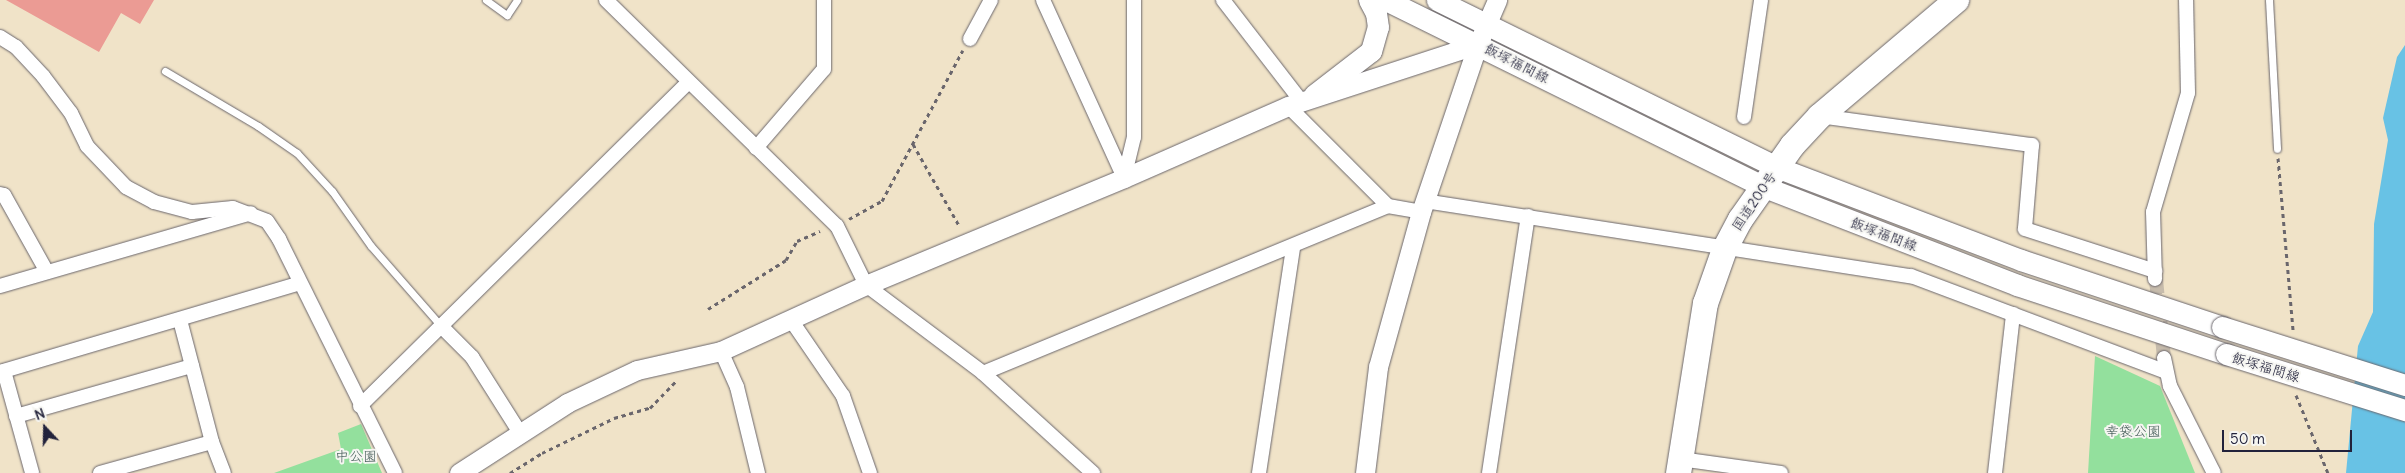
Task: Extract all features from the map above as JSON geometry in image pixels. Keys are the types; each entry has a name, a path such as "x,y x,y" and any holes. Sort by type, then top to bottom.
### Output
{"highway":[{"name":"国道200号","path":"1679,466 1705,303 1724,248 1769,177 1819,116 1956,0"}],"main road":[{"path":"1301,100 1371,51 1378,27 1376,13 1369,0"},
{"name":"飯塚福間線","path":"1386,0 1482,35 1769,177 2017,286 2405,410"},
{"name":"飯塚福間線","path":"1437,0 1482,35"},
{"name":"飯塚福間線","path":"1769,177 2222,327 2405,385"}],"street":[{"path":"606,0 688,83 836,226 866,285 982,373 1093,473"},
{"path":"756,148 824,69 824,0"},
{"path":"970,39 991,0"},
{"path":"1043,0 1124,178"},
{"path":"1124,178 1134,137 1134,0"},
{"path":"1223,0 1301,100 1388,206"},
{"path":"1364,473 1378,367 1422,206 1482,35 1498,0"},
{"path":"1744,117 1761,0"},
{"path":"1819,116 2032,145 2025,229 2155,276 2153,212 2188,93 2186,0"},
{"path":"459,473 567,403 637,370 721,351 866,285 1124,178 1301,100 1482,35"},
{"path":"0,36 16,47 43,76 71,113 87,146 126,188 154,202 192,212 233,208 252,213 267,221 279,238 360,406 395,473"},
{"path":"360,406 688,83"},
{"path":"0,194 4,195 47,272"},
{"path":"982,373 1388,206 1422,206 1528,216 1911,276 2013,314 2165,365 2213,473"},
{"path":"0,286 252,213"},
{"path":"1489,473 1528,216"},
{"path":"1258,473 1292,247"},
{"path":"32,473 2,371 300,283"},
{"path":"1995,473 2013,314"},
{"path":"180,320 212,442 224,473"},
{"path":"791,320 843,396 870,473"},
{"path":"441,326 472,356 520,434"},
{"path":"721,351 737,387 758,473"},
{"path":"16,416 192,366"},
{"path":"100,473 212,442"},
{"path":"1679,466 1781,473"}],"lane":[{"path":"486,0 507,15 517,0"},
{"path":"2269,0 2277,149"},
{"path":"165,70 258,126 297,153 332,191 371,246 441,326"}],"path":[{"path":"708,309 786,260 797,241 836,226 882,201 970,39"},
{"path":"913,143 961,229 965,243"},
{"path":"2277,149 2293,333"},
{"path":"510,473 542,453 614,418 650,408 690,371 700,355"},
{"path":"2296,392 2328,473"}],"green space":[{"name":"幸袋公園","path":"2095,356 2160,386 2195,473 2088,473"},
{"name":"中公園","path":"361,424 382,473 274,473 341,449 338,433"}],"water":[{"path":"2405,45 2405,473 2346,473 2358,346 2373,312 2374,224 2388,140 2383,118 2397,57"}],"building":[{"path":"6,0 154,0 140,24 121,13 99,52"}],"tunnel":[{"path":"2156,280 2164,358"}]}
